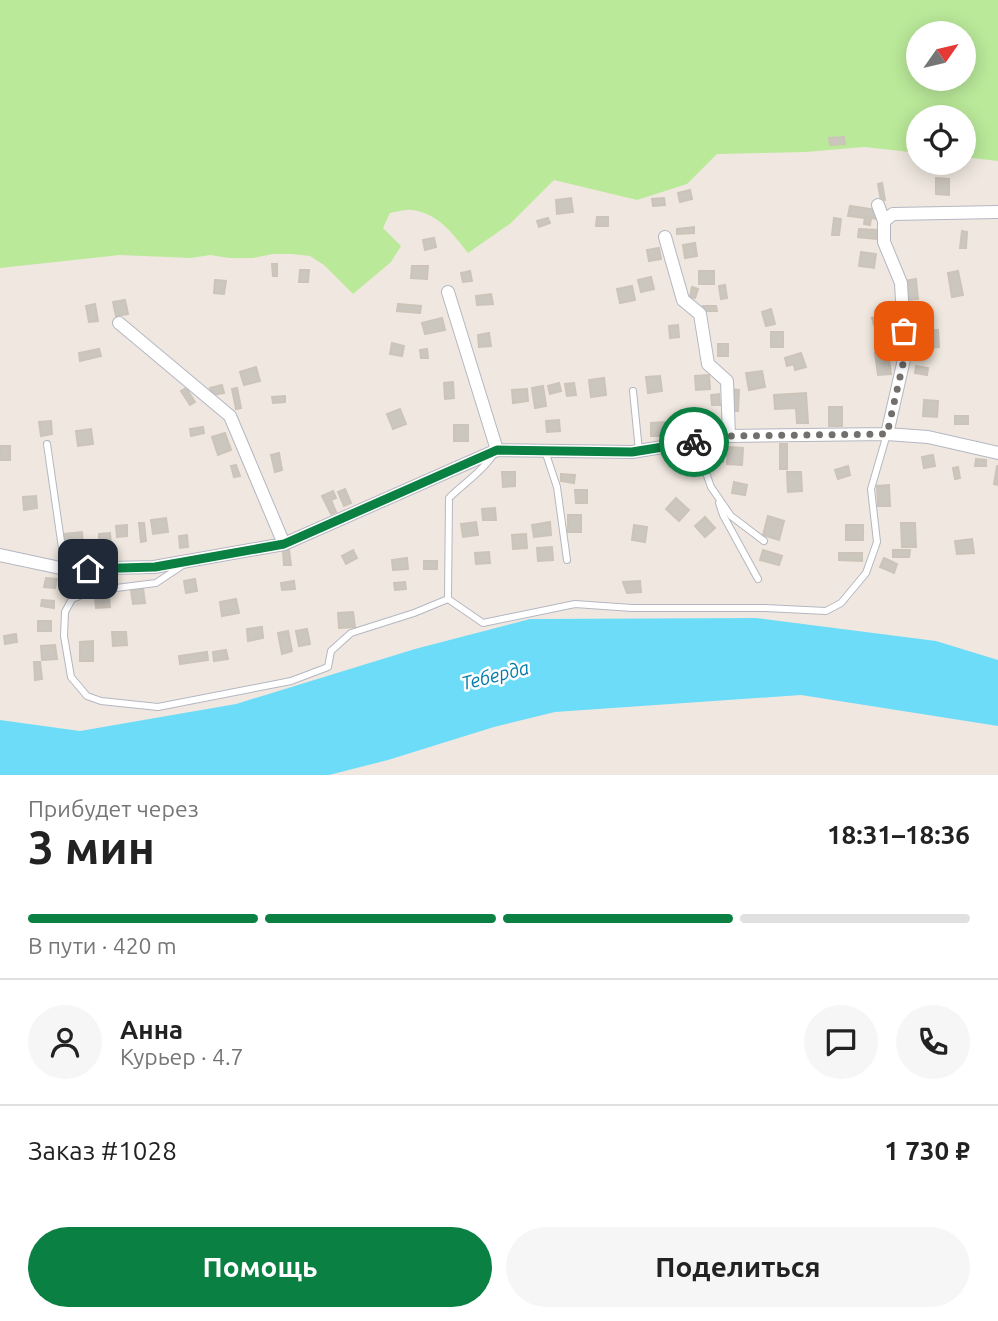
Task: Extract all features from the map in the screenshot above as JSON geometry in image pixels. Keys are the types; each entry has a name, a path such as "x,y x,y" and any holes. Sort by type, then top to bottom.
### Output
{"street":[{"path":"878,205 884,221 884,242 901,283 905,355 887,434"},
{"path":"884,221 893,214 998,212"},
{"path":"665,237 683,300 700,314 708,364 727,381 729,436"},
{"path":"448,292 497,450"},
{"path":"120,323 230,416 284,544"},
{"path":"0,555 65,569 155,567 284,544 497,450 632,452 729,436 887,434 929,438 998,453"}],"lane":[{"path":"633,391 639,451"},
{"path":"448,599 483,623 575,604 632,608 826,611 841,603 866,573 877,541 871,489 887,434"},
{"path":"695,442 711,487 731,516 764,541"},
{"path":"47,444 65,569"},
{"path":"448,599 449,498 485,467 497,450"},
{"path":"545,451 557,487 567,560"},
{"path":"716,494 723,515 758,579"},
{"path":"189,561 156,583 92,591 72,598 65,612 64,636 71,677 86,696 101,701 158,707 290,681 328,667 331,652 351,632 414,613 448,599"}],"green space":[{"path":"0,0 998,0 998,161 976,158 976,105 906,105 906,152 864,147 806,152 717,154 687,184 637,200 554,180 511,223 468,253 444,226 430,215 409,210 390,213 383,228 401,246 391,262 353,294 324,265 310,256 273,254 253,258 229,258 210,255 191,258 120,255 0,268"}],"water":[{"name":"Теберда","path":"756,618 936,641 998,660 998,726 801,695 555,712 329,775 0,775 0,720 80,731 236,704 415,649 530,619"}],"building":[{"path":"844,137 845,144 830,145 829,138"},
{"path":"936,178 949,179 949,195 936,194"},
{"path":"882,183 885,200 881,201 878,184"},
{"path":"690,190 692,199 680,202 678,193"},
{"path":"571,198 573,212 557,214 556,200"},
{"path":"664,198 665,205 653,206 652,199"},
{"path":"850,206 878,210 877,219 871,218 870,225 864,224 865,218 848,216"},
{"path":"597,217 608,217 608,226 596,226"},
{"path":"548,218 550,223 539,227 537,221"},
{"path":"834,218 841,219 839,235 832,235"},
{"path":"694,227 694,233 677,234 677,229"},
{"path":"859,229 877,230 876,239 858,237"},
{"path":"962,231 967,232 966,248 960,248"},
{"path":"434,238 436,247 425,250 423,240"},
{"path":"695,243 697,256 685,258 683,245"},
{"path":"659,248 661,259 649,261 647,250"},
{"path":"861,252 876,254 874,268 859,266"},
{"path":"272,264 277,264 277,276 273,276"},
{"path":"412,266 428,266 427,279 411,278"},
{"path":"300,270 309,270 308,282 299,282"},
{"path":"470,271 472,281 463,282 461,273"},
{"path":"699,271 714,271 714,284 699,284"},
{"path":"958,271 963,295 952,297 948,273"},
{"path":"651,277 654,289 641,292 638,280"},
{"path":"916,279 918,299 907,300 904,281"},
{"path":"215,280 226,281 224,294 214,293"},
{"path":"725,285 727,298 721,299 719,286"},
{"path":"632,286 635,300 620,303 617,289"},
{"path":"692,287 698,289 695,298 690,297"},
{"path":"491,294 493,304 477,305 476,296"},
{"path":"125,300 128,314 116,316 113,302"},
{"path":"95,304 98,321 89,322 86,306"},
{"path":"398,304 421,306 420,313 397,311"},
{"path":"703,306 716,306 717,311 704,311"},
{"path":"771,309 775,324 766,326 762,312"},
{"path":"886,314 888,322 874,325 872,318"},
{"path":"442,318 445,330 425,334 422,323"},
{"path":"678,325 679,337 670,338 669,326"},
{"path":"938,330 939,347 927,348 925,331"},
{"path":"771,332 783,332 783,347 771,347"},
{"path":"489,333 491,346 479,347 478,335"},
{"path":"392,343 404,346 402,356 390,354"},
{"path":"910,343 922,343 922,353 910,353"},
{"path":"718,344 728,344 728,356 718,356"},
{"path":"99,349 101,356 80,361 79,353"},
{"path":"427,349 428,358 421,358 420,350"},
{"path":"888,352 891,374 878,375 875,353"},
{"path":"801,353 806,367 795,370 794,364 787,366 785,358"},
{"path":"916,366 928,368 927,375 915,373"},
{"path":"256,367 260,381 244,385 240,372"},
{"path":"762,371 765,387 749,390 746,373"},
{"path":"709,375 710,389 696,390 695,376"},
{"path":"660,376 662,391 648,393 646,377"},
{"path":"604,378 606,395 591,397 589,380"},
{"path":"453,382 454,398 445,399 444,383"},
{"path":"559,383 561,391 550,394 548,386"},
{"path":"574,383 576,395 567,396 565,384"},
{"path":"222,385 224,393 212,395 210,388"},
{"path":"543,386 546,406 535,408 532,388"},
{"path":"186,388 195,402 190,405 181,391"},
{"path":"237,388 241,408 236,409 232,389"},
{"path":"527,389 528,401 513,403 512,390"},
{"path":"732,389 739,390 738,411 731,411"},
{"path":"806,393 808,423 797,423 796,408 775,409 774,395"},
{"path":"719,394 720,405 712,405 711,395"},
{"path":"285,396 285,402 273,403 272,397"},
{"path":"924,400 938,401 937,417 923,416"},
{"path":"829,407 842,407 842,426 829,426"},
{"path":"400,409 406,424 393,429 387,414"},
{"path":"695,415 696,428 675,430 673,418"},
{"path":"955,416 968,416 968,424 955,424"},
{"path":"559,420 560,431 547,432 546,421"},
{"path":"51,421 52,434 41,436 39,422"},
{"path":"666,422 666,436 651,436 651,423"},
{"path":"454,425 468,425 468,441 454,441"},
{"path":"203,427 204,433 191,436 190,429"},
{"path":"91,429 93,444 78,446 76,431"},
{"path":"225,433 231,450 218,455 212,437"},
{"path":"718,443 725,444 723,462 715,461"},
{"path":"780,444 787,444 787,469 780,469"},
{"path":"0,446 10,446 10,460 0,460"},
{"path":"728,447 743,448 742,465 727,464"},
{"path":"279,453 282,470 275,472 271,455"},
{"path":"933,455 935,466 924,468 922,457"},
{"path":"976,459 986,460 986,466 975,466"},
{"path":"236,465 240,476 234,477 231,466"},
{"path":"848,466 850,475 838,479 835,470"},
{"path":"998,466 998,485 994,484"},
{"path":"958,467 960,478 955,479 953,468"},
{"path":"502,472 515,472 515,486 503,487"},
{"path":"787,472 801,472 802,491 788,492"},
{"path":"561,474 575,475 574,483 561,481"},
{"path":"734,482 747,485 745,495 732,493"},
{"path":"889,485 890,506 878,506 877,486"},
{"path":"345,489 351,503 344,506 338,492"},
{"path":"575,490 587,490 587,503 576,503"},
{"path":"333,491 336,498 331,500 336,512 331,514 322,496"},
{"path":"36,496 37,508 24,510 23,497"},
{"path":"676,498 689,510 679,521 666,509"},
{"path":"495,508 496,520 483,520 482,509"},
{"path":"568,515 581,515 581,532 568,532"},
{"path":"768,516 784,521 779,540 763,535"},
{"path":"705,517 715,528 705,537 695,526"},
{"path":"166,518 168,532 153,534 151,520"},
{"path":"476,522 478,535 463,537 461,524"},
{"path":"550,522 551,535 534,537 532,525"},
{"path":"139,523 144,523 146,541 141,542"},
{"path":"901,523 915,523 916,547 902,547"},
{"path":"127,525 127,536 117,537 116,526"},
{"path":"634,525 647,527 645,542 632,540"},
{"path":"846,525 863,525 863,540 846,540"},
{"path":"82,532 83,544 65,545 64,534"},
{"path":"110,533 111,545 99,546 99,534"},
{"path":"526,534 527,548 513,549 512,535"},
{"path":"187,535 188,547 180,548 179,536"},
{"path":"972,539 974,553 957,554 955,541"},
{"path":"552,547 553,560 538,561 537,548"},
{"path":"283,550 289,550 291,565 284,565"},
{"path":"353,550 357,558 346,564 342,556"},
{"path":"763,550 782,556 779,565 760,560"},
{"path":"893,550 910,550 909,557 893,557"},
{"path":"489,552 490,563 476,564 475,553"},
{"path":"839,553 862,553 862,561 839,560"},
{"path":"407,558 408,569 393,570 392,560"},
{"path":"884,558 897,564 894,573 880,567"},
{"path":"424,561 437,561 437,569 424,569"},
{"path":"46,578 57,579 55,588 44,587"},
{"path":"195,579 197,591 186,593 184,581"},
{"path":"294,581 295,589 282,590 281,583"},
{"path":"640,581 641,592 627,593 623,582"},
{"path":"405,582 406,589 395,590 394,583"},
{"path":"143,588 145,603 133,604 131,590"},
{"path":"109,597 110,607 96,608 95,598"},
{"path":"236,599 239,613 222,616 220,602"},
{"path":"42,600 54,601 54,608 41,606"},
{"path":"353,612 355,627 339,628 338,613"},
{"path":"38,621 51,621 51,631 38,631"},
{"path":"262,627 263,638 248,641 247,629"},
{"path":"307,629 310,644 299,646 296,631"},
{"path":"288,631 292,651 282,654 278,633"},
{"path":"112,632 126,632 127,645 113,646"},
{"path":"16,634 17,642 5,644 4,636"},
{"path":"93,641 93,661 80,661 80,642"},
{"path":"55,645 57,659 42,660 41,646"},
{"path":"226,650 228,659 214,661 213,652"},
{"path":"207,652 208,660 180,664 179,656"},
{"path":"34,662 40,662 42,679 35,680"}],"way so far":[{"path":"694,442 729,436 887,434 905,355 904,331"}],"route":[{"path":"88,569 155,567 284,544 497,450 632,452 694,442"}]}
